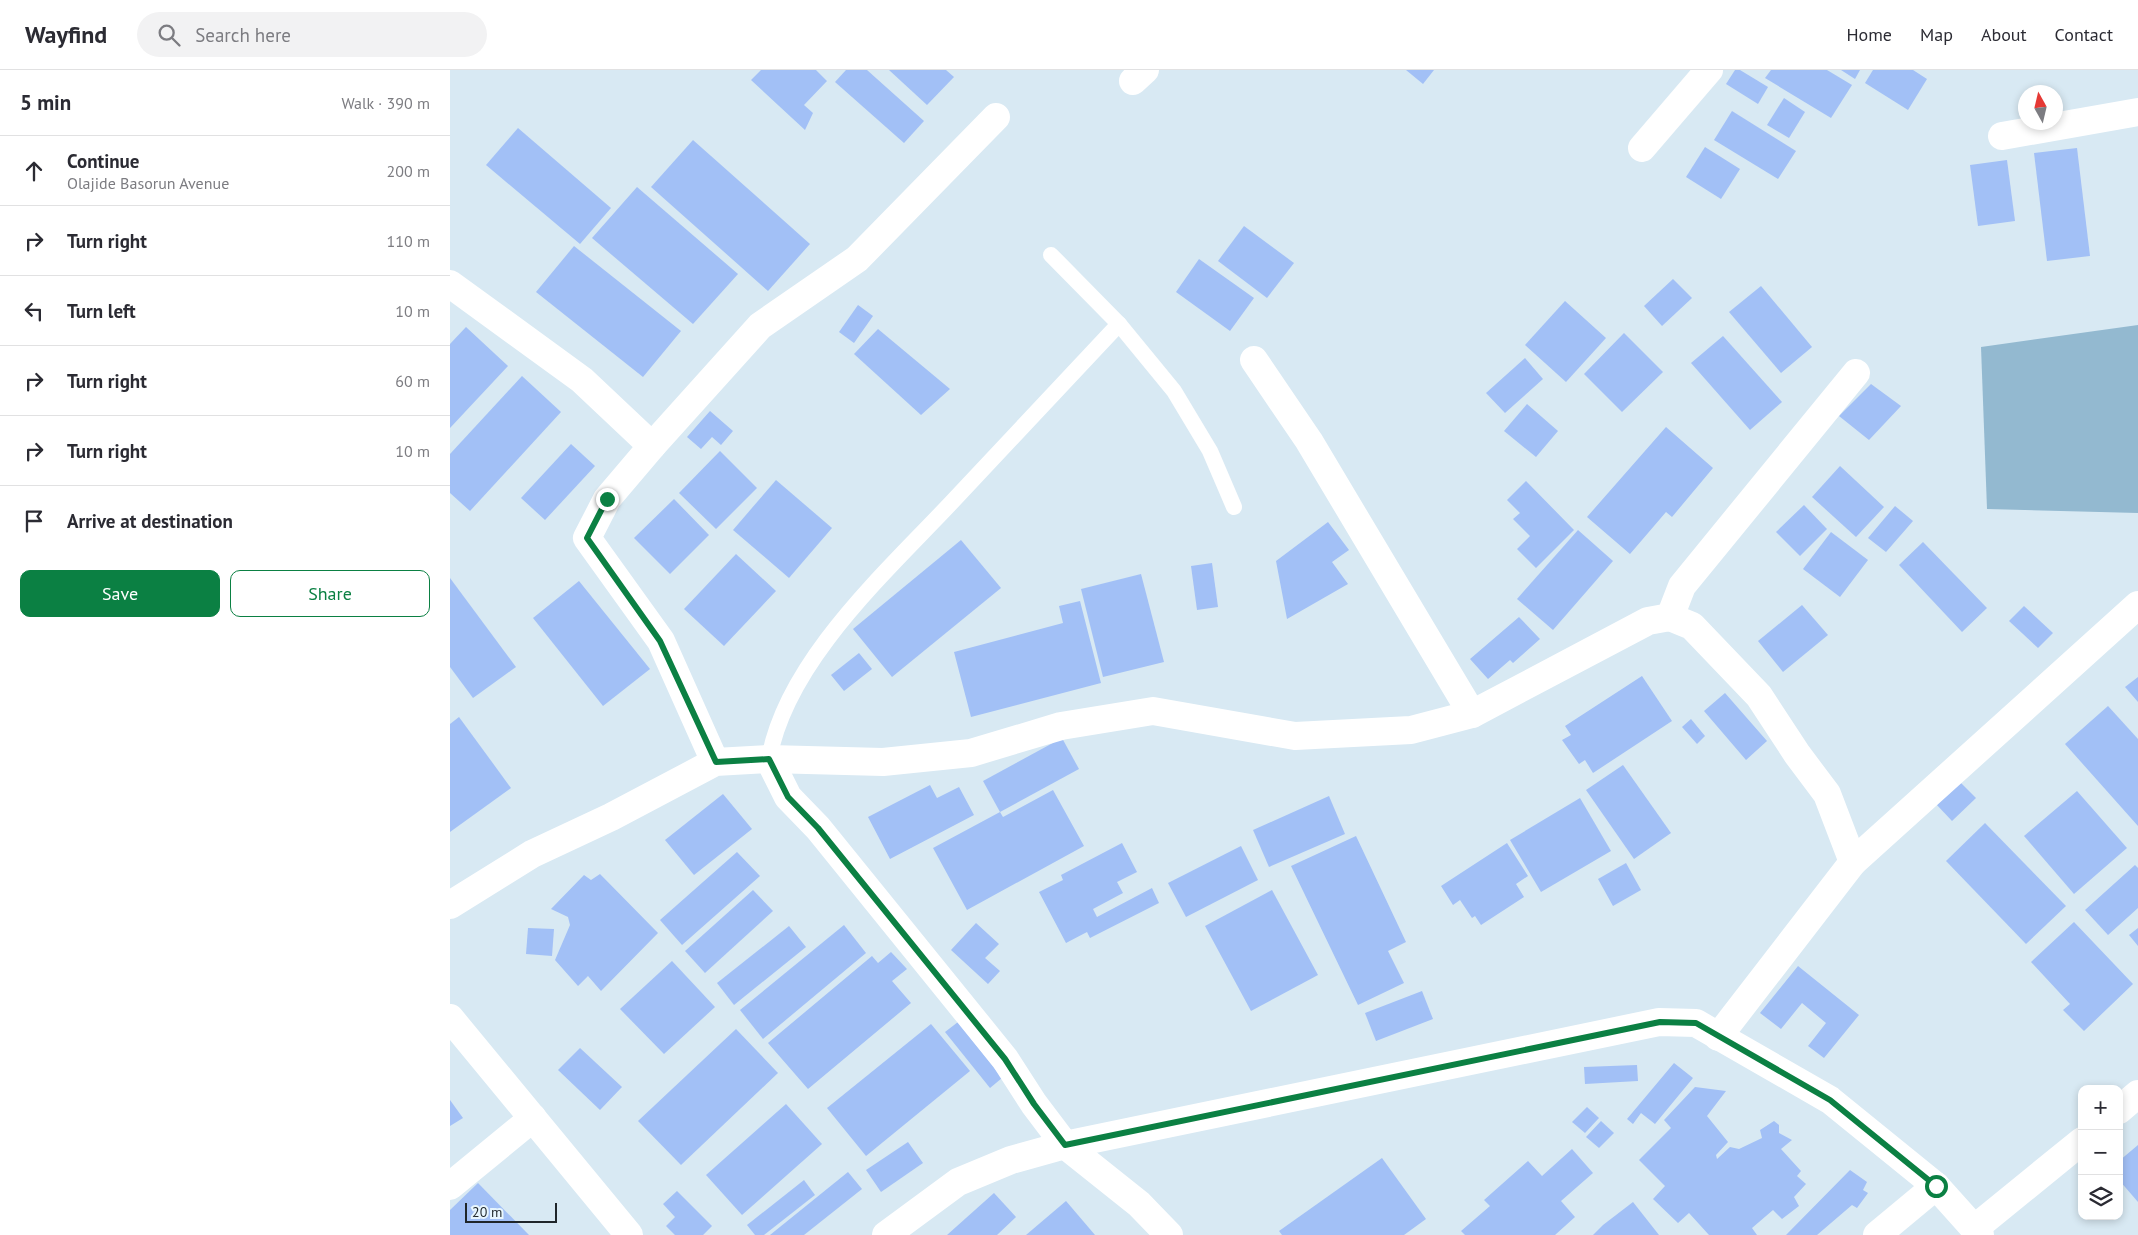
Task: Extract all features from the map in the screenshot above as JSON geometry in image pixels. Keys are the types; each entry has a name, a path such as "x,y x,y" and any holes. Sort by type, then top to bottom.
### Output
{"street":[{"path":"1642,148 1709,70"},
{"path":"2002,136 2138,112"},
{"path":"716,762 660,641 587,538 607,499 760,326 857,259 996,117"},
{"path":"450,284 582,380 652,446"},
{"path":"1254,360 1308,441 1472,714"},
{"path":"1670,616 1682,586 1856,373"},
{"path":"1718,1036 1853,862 2138,605"},
{"path":"450,905 532,854 611,817 716,762 769,759 883,762 971,753 1061,726 1152,711 1295,736 1411,730 1472,714 1648,621 1670,616 1692,626 1759,696 1797,754 1827,794 1853,862"},
{"path":"769,759 788,797 818,828 1005,1059 1034,1104 1065,1145 1139,1204 1169,1235"},
{"path":"450,1018 629,1235"},
{"path":"886,1235 958,1182 1011,1160 1065,1145 1660,1022 1696,1023 1830,1100 1936,1186 1978,1232 2078,1144"},
{"path":"2123,1107 2138,1094"},
{"path":"450,1186 533,1118"},
{"path":"1877,1235 1936,1186"}],"lane":[{"path":"1051,255 1119,324 1174,391 1210,451 1234,508"},
{"path":"769,759 773,736 785,708 836,627 1119,324"}],"shaded area":[{"path":"2138,325 2138,513 1987,509 1981,347"}],"building":[{"path":"761,70 816,70 827,81 804,105 813,113 805,130 751,80"},
{"path":"846,70 867,70 924,121 904,143 835,82"},
{"path":"889,70 946,70 954,77 927,105"},
{"path":"1406,70 1434,70 1423,84"},
{"path":"1735,70 1740,70 1768,87 1758,104 1726,84"},
{"path":"1771,70 1827,70 1852,85 1831,118 1765,78"},
{"path":"1841,70 1860,70 1855,79"},
{"path":"1873,70 1913,70 1927,79 1908,110 1865,83"},
{"path":"1784,98 1805,112 1789,138 1767,125"},
{"path":"1732,111 1796,151 1778,179 1714,140"},
{"path":"518,128 611,208 580,244 486,165"},
{"path":"693,140 810,244 768,291 651,187"},
{"path":"1705,147 1740,169 1721,199 1686,177"},
{"path":"2077,148 2090,256 2047,261 2034,153"},
{"path":"2007,160 2015,221 1978,226 1970,165"},
{"path":"637,187 738,274 693,324 592,238"},
{"path":"1244,226 1294,263 1267,298 1218,261"},
{"path":"574,246 681,331 643,377 536,292"},
{"path":"1199,259 1254,298 1230,331 1176,292"},
{"path":"1673,279 1692,298 1662,326 1644,306"},
{"path":"1761,286 1812,347 1781,373 1729,312"},
{"path":"1565,301 1606,338 1566,382 1525,345"},
{"path":"858,305 873,316 854,343 839,332"},
{"path":"466,327 508,366 450,428 450,344"},
{"path":"878,329 950,389 921,415 854,354"},
{"path":"1624,333 1663,372 1622,412 1584,374"},
{"path":"1723,336 1782,402 1750,430 1691,363"},
{"path":"1525,358 1543,379 1505,413 1486,393"},
{"path":"522,376 561,412 470,511 450,493 450,454"},
{"path":"1871,384 1901,406 1869,440 1839,416"},
{"path":"1527,404 1558,431 1536,457 1504,431"},
{"path":"710,411 733,431 721,445 712,437 701,449 687,437"},
{"path":"1666,427 1713,468 1672,517 1666,512 1630,554 1587,517"},
{"path":"571,444 595,466 545,520 521,498"},
{"path":"720,451 757,488 716,529 679,493"},
{"path":"1840,466 1884,507 1856,537 1812,497"},
{"path":"776,480 832,528 789,578 733,530"},
{"path":"1526,481 1574,530 1536,568 1517,549 1530,536 1513,519 1520,513 1507,500"},
{"path":"674,499 709,535 670,574 634,538"},
{"path":"1804,505 1827,529 1800,556 1776,532"},
{"path":"1895,506 1913,521 1886,552 1868,538"},
{"path":"1328,522 1349,550 1332,562 1348,584 1287,619 1276,561"},
{"path":"1578,530 1613,561 1553,630 1517,599"},
{"path":"1831,532 1868,560 1840,597 1803,569"},
{"path":"961,540 1001,588 892,677 853,629"},
{"path":"1923,542 1987,608 1962,632 1899,565"},
{"path":"736,554 776,591 724,646 684,609"},
{"path":"1212,563 1218,607 1197,610 1191,566"},
{"path":"1141,574 1164,662 1103,677 1081,589"},
{"path":"450,578 516,667 473,698 450,667"},
{"path":"579,581 650,669 603,706 533,618"},
{"path":"1080,601 1101,683 971,717 954,652 1063,623 1059,606"},
{"path":"1802,605 1828,635 1783,672 1758,641"},
{"path":"2024,606 2053,633 2038,648 2009,621"},
{"path":"1519,617 1540,639 1513,663 1510,660 1488,679 1470,659"},
{"path":"859,653 872,669 844,691 831,675"},
{"path":"1642,676 1672,721 1593,773 1585,760 1579,764 1562,740 1571,735 1565,726"},
{"path":"2138,677 2138,702 2125,687"},
{"path":"1725,693 1767,741 1746,760 1704,711"},
{"path":"2108,706 2138,739 2138,826 2065,744"},
{"path":"459,717 511,788 450,832 450,724"},
{"path":"1691,719 1705,736 1697,744 1682,727"},
{"path":"1062,738 1079,769 1000,812 983,781"},
{"path":"1623,765 1671,833 1634,859 1586,790"},
{"path":"1960,782 1976,798 1952,821 1936,804"},
{"path":"930,785 937,798 959,787 974,815 890,859 868,817"},
{"path":"1053,790 1084,846 967,910 933,848 1000,812 1003,817"},
{"path":"2077,791 2127,848 2074,894 2024,836"},
{"path":"723,794 752,829 694,875 665,840"},
{"path":"1329,796 1345,834 1269,867 1253,830"},
{"path":"1580,798 1611,851 1541,892 1510,840"},
{"path":"1985,823 2066,906 2026,944 1946,861"},
{"path":"1356,836 1406,942 1388,951 1404,983 1358,1005 1291,866"},
{"path":"1122,843 1137,872 1117,882 1123,893 1093,909 1097,917 1152,888 1159,903 1090,938 1087,932 1066,943 1039,892 1063,880 1061,875"},
{"path":"1507,843 1528,876 1516,884 1524,897 1481,925 1475,916 1472,918 1460,900 1453,905 1441,886"},
{"path":"1241,846 1258,880 1186,917 1168,883"},
{"path":"737,852 760,876 682,945 660,920"},
{"path":"1626,863 1641,890 1613,906 1598,879"},
{"path":"2135,865 2138,868 2138,908 2108,935 2085,910"},
{"path":"600,874 658,933 601,991 588,976 578,986 555,960 570,925 568,917 551,909 584,875 591,880"},
{"path":"753,890 773,911 705,973 685,951"},
{"path":"1272,890 1318,975 1251,1011 1205,926"},
{"path":"2074,922 2133,984 2084,1031 2063,1010 2070,1004 2031,962"},
{"path":"976,923 999,944 985,958 1000,971 988,984 951,950"},
{"path":"844,925 866,953 763,1039 740,1010"},
{"path":"789,926 806,947 734,1005 717,983"},
{"path":"528,928 554,929 552,956 526,954"},
{"path":"2138,928 2138,946 2129,935"},
{"path":"891,952 907,969 892,981 911,1003 808,1089 768,1043 872,956 878,963"},
{"path":"672,961 715,1007 664,1054 620,1009"},
{"path":"1798,966 1859,1015 1824,1058 1808,1046 1826,1023 1802,1003 1781,1029 1760,1013"},
{"path":"1422,991 1433,1019 1376,1041 1365,1013"},
{"path":"958,1022 1002,1078 990,1088 945,1032"},
{"path":"931,1024 970,1071 866,1156 827,1108"},
{"path":"736,1029 778,1073 681,1165 638,1121"},
{"path":"580,1048 622,1087 600,1110 558,1070"},
{"path":"1674,1063 1693,1078 1655,1124 1641,1113 1633,1124 1627,1119"},
{"path":"1637,1065 1638,1081 1585,1084 1584,1067"},
{"path":"1695,1087 1726,1091 1707,1116 1728,1142 1716,1155 1717,1159 1730,1147 1739,1149 1762,1138 1760,1130 1774,1121 1779,1125 1779,1133 1792,1140 1781,1149 1801,1171 1797,1176 1806,1184 1794,1197 1799,1206 1782,1219 1773,1210 1752,1228 1757,1235 1709,1235 1689,1213 1678,1223 1653,1199 1665,1186 1639,1160 1671,1128 1664,1120"},
{"path":"450,1100 463,1118 450,1126"},
{"path":"786,1104 822,1144 742,1215 706,1175"},
{"path":"1587,1107 1599,1118 1585,1133 1572,1122"},
{"path":"1601,1121 1614,1133 1599,1148 1586,1137"},
{"path":"908,1142 923,1163 881,1192 866,1170"},
{"path":"2138,1145 2138,1202 2123,1185 2123,1158"},
{"path":"1572,1149 1593,1173 1561,1201 1575,1217 1555,1235 1465,1235 1461,1231 1490,1206 1484,1200 1528,1161 1542,1176"},
{"path":"1382,1158 1426,1219 1404,1235 1282,1235 1279,1231"},
{"path":"1850,1170 1867,1182 1863,1190 1868,1193 1857,1208 1852,1205 1817,1235 1786,1235"},
{"path":"848,1172 862,1189 804,1235 770,1235"},
{"path":"804,1180 815,1195 764,1235 755,1235 747,1225"},
{"path":"478,1183 529,1235 450,1235 450,1210"},
{"path":"677,1191 712,1226 703,1235 675,1235 666,1226 675,1217 663,1204"},
{"path":"994,1193 1016,1217 997,1235 947,1235"},
{"path":"1066,1201 1095,1235 1026,1235"},
{"path":"1633,1202 1659,1235 1593,1235 1603,1225"}],"route":[{"path":"607,499 587,538 660,641 716,762 769,759 788,797 818,828 1005,1059 1034,1104 1065,1145 1660,1022 1696,1023 1830,1100 1936,1186"}]}
